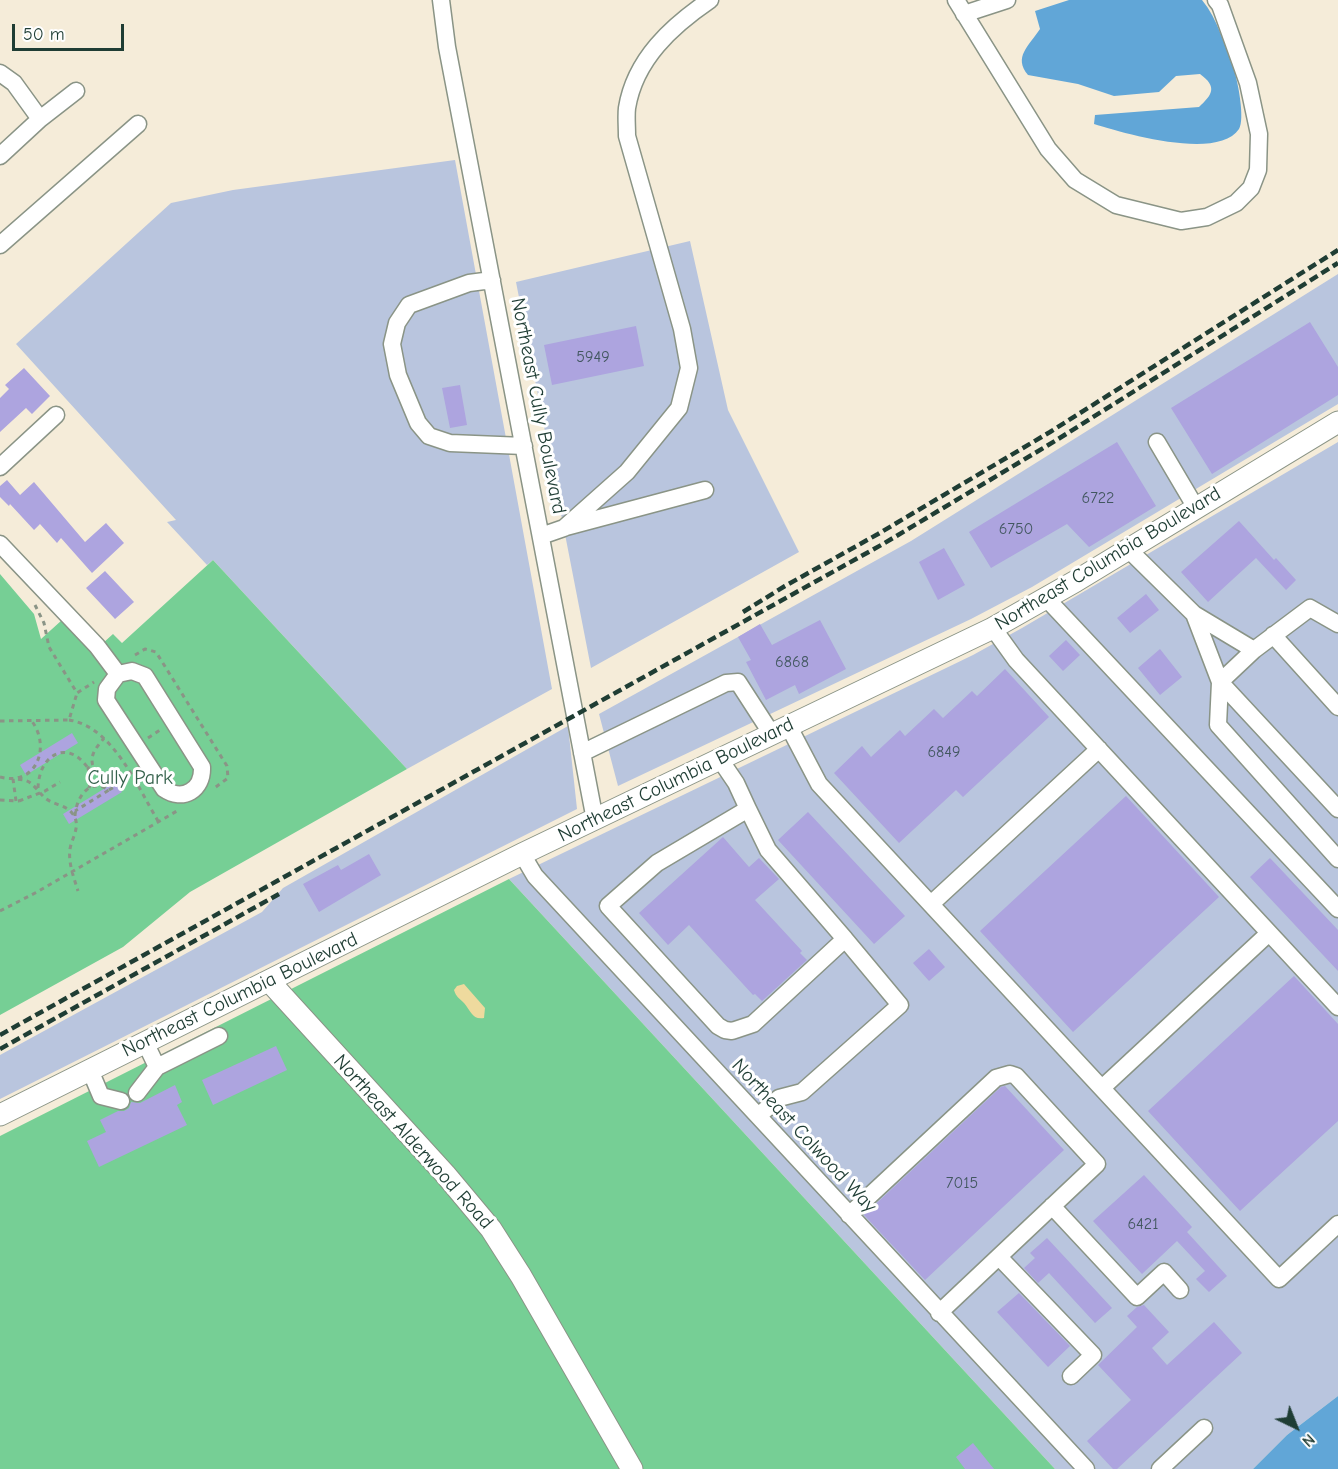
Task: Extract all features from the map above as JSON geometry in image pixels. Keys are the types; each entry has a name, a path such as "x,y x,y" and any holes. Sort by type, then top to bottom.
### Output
{"main road":[{"name":"Northeast Columbia Boulevard","path":"0,1115 522,854 993,628 1338,422"},
{"name":"Northeast Alderwood Road","path":"269,981 457,1186 491,1229 521,1276 632,1469"}],"street":[{"name":"Northeast Cully Boulevard","path":"441,0 447,47 595,820"},
{"path":"564,528 627,472 680,408 689,368 682,329 627,135 627,109 634,82 652,50 688,15 711,0"},
{"path":"1007,0 960,7 1048,149 1075,180 1116,205 1181,221 1207,217 1236,203 1251,189 1258,170 1259,134 1248,83 1220,5 1216,0"},
{"path":"0,73 14,83 40,119"},
{"path":"0,156 40,119 76,92"},
{"path":"0,245 138,124"},
{"path":"492,280 469,283 409,305 397,323 392,344 398,375 418,423 429,436 450,443 524,446"},
{"path":"0,467 56,415"},
{"path":"1157,442 1196,508"},
{"path":"541,536 705,490"},
{"path":"0,544 97,646 118,674"},
{"path":"1128,549 1194,614 1254,650"},
{"path":"1046,598 1338,909"},
{"path":"1338,624 1310,608 1254,650 1220,682 1218,724 1338,859"},
{"path":"1194,614 1220,682 1338,809"},
{"path":"993,628 1016,660 1338,1007"},
{"path":"1273,635 1338,707"},
{"path":"132,671 145,676 175,722 202,767 201,781 191,792 177,795 164,789 106,700 107,689 118,674 132,671"},
{"path":"582,753 726,683 738,682 780,729 819,784 1279,1279 1338,1224"},
{"path":"931,904 1099,749"},
{"path":"719,758 736,783 768,850 900,1005 802,1092 779,1098 758,1116"},
{"path":"748,809 657,863 608,906 718,1026 732,1031 753,1024 845,939"},
{"name":"Northeast Colwood Way","path":"522,854 535,876 1086,1469"},
{"path":"1102,1088 1269,933"},
{"path":"137,1093 157,1067 219,1036"},
{"path":"145,1042 157,1067"},
{"path":"90,1070 101,1096 121,1101"},
{"path":"849,1215 996,1078 1010,1074 1016,1076 1097,1164 939,1313"},
{"path":"1052,1206 1137,1297 1164,1272 1180,1290"},
{"path":"999,1257 1094,1355 1071,1376"},
{"path":"1160,1469 1204,1428"}],"path":[{"path":"69,720 76,693"},
{"path":"119,756 193,711"},
{"path":"13,779 25,775 39,759 42,749 41,738 38,728 31,720"},
{"path":"0,721 69,720 89,726 104,738 119,756 158,821"},
{"path":"88,768 93,766 91,761 94,752 104,738"},
{"path":"38,788 40,771 50,757 58,754 76,756 88,768 91,782 78,799 75,811 76,830 70,849 70,860 78,891"},
{"path":"0,777 23,779 38,788 52,803 67,809 75,818"},
{"path":"75,811 132,777"},
{"path":"13,779 18,801"},
{"path":"0,800 18,801 45,791 60,782"},
{"path":"88,788 104,786 109,790"}],"shaded area":[{"path":"455,160 552,689 407,769 213,560 207,565 167,522 176,520 16,344 171,203 233,190"},
{"path":"690,241 728,410 799,552 591,668 516,282"},
{"path":"1338,274 1338,404 1032,587 971,619 618,786 599,714 911,541"},
{"path":"1338,442 1338,1396 1287,1435 1253,1469 1055,1469 509,879 973,655"},
{"path":"568,726 577,809 0,1099 0,1055 262,912 283,888"}],"green space":[{"name":"Cully Park","path":"213,560 407,769 190,892 123,947 0,1015 0,574 34,614 41,639 62,620 92,653 113,634 122,643"},
{"path":"509,879 1055,1469 0,1469 0,1136"}],"sand":[{"path":"464,984 485,1008 484,1018 474,1016 456,994 454,990 457,986"}],"water":[{"path":"1069,0 1202,0 1217,24 1236,76 1241,109 1239,129 1228,138 1212,143 1192,144 1147,138 1094,124 1095,115 1199,107 1211,91 1209,83 1200,74 1176,76 1159,92 1114,96 1078,84 1028,75 1022,63 1022,57 1040,29 1035,11"},
{"path":"1338,1396 1338,1469 1253,1469 1287,1435"}],"building":[{"path":"1310,322 1338,367 1338,395 1212,474 1171,408"},
{"path":"636,326 644,366 552,385 544,345"},
{"path":"24,368 50,396 32,414 26,408 0,432 0,398 9,389 5,385"},
{"path":"460,385 467,425 450,428 442,388"},
{"path":"1117,442 1156,506 1089,547 1067,524 991,568 969,532"},
{"path":"7,480 20,495 34,482 85,542 106,523 124,543 92,573 61,538 57,543 40,524 34,530 10,504 9,506 0,497 0,486"},
{"path":"1239,521 1274,560 1276,558 1296,580 1286,590 1256,558 1208,602 1181,572"},
{"path":"944,548 965,585 938,600 919,562"},
{"path":"105,571 134,602 115,619 86,588"},
{"path":"1146,594 1159,610 1130,633 1117,618"},
{"path":"820,620 846,669 799,694 795,685 766,700 746,662 751,660 738,637 760,624 772,645"},
{"path":"1066,640 1080,655 1063,671 1049,656"},
{"path":"1160,649 1182,677 1160,695 1138,668"},
{"path":"1005,669 1049,717 963,797 956,790 899,843 834,773 862,746 871,757 900,730 905,736 934,709 943,718 972,691 977,696"},
{"path":"72,733 78,743 26,775 20,765"},
{"path":"115,782 122,792 69,824 63,814"},
{"path":"1126,796 1219,897 1073,1032 980,931"},
{"path":"808,812 905,916 874,944 778,840"},
{"path":"723,837 749,867 759,858 779,879 755,900 802,951 800,953 807,960 762,1001 755,994 753,995 689,925 668,945 639,913"},
{"path":"369,854 381,875 319,912 303,884 338,865 341,870"},
{"path":"1270,858 1338,930 1338,971 1250,877"},
{"path":"929,949 945,967 929,981 913,963"},
{"path":"1294,976 1338,1024 1338,1121 1240,1211 1148,1111"},
{"path":"276,1046 287,1070 213,1105 202,1080"},
{"path":"175,1085 182,1102 177,1105 187,1125 99,1167 87,1141 106,1132 100,1120 118,1111 124,1111 129,1108 131,1102 140,1103"},
{"path":"1005,1086 1064,1150 925,1280 864,1215 1001,1087"},
{"path":"1144,1175 1192,1227 1187,1232 1227,1276 1209,1292 1196,1279 1205,1271 1177,1241 1142,1274 1093,1221"},
{"path":"1047,1238 1112,1308 1095,1323 1049,1273 1038,1283 1024,1268 1035,1258 1030,1253"},
{"path":"1019,1293 1070,1346 1048,1367 997,1312"},
{"path":"1144,1305 1169,1332 1152,1348 1167,1365 1214,1322 1242,1353 1117,1469 1113,1469 1087,1441 1131,1400 1098,1365 1137,1327 1127,1316 1137,1307"},
{"path":"973,1443 994,1469 965,1469 956,1457"}],"railway":[{"path":"743,612 1050,432 1338,250"},
{"path":"0,1035 883,544 1055,441 1338,263"},
{"path":"0,1049 279,894"}]}
